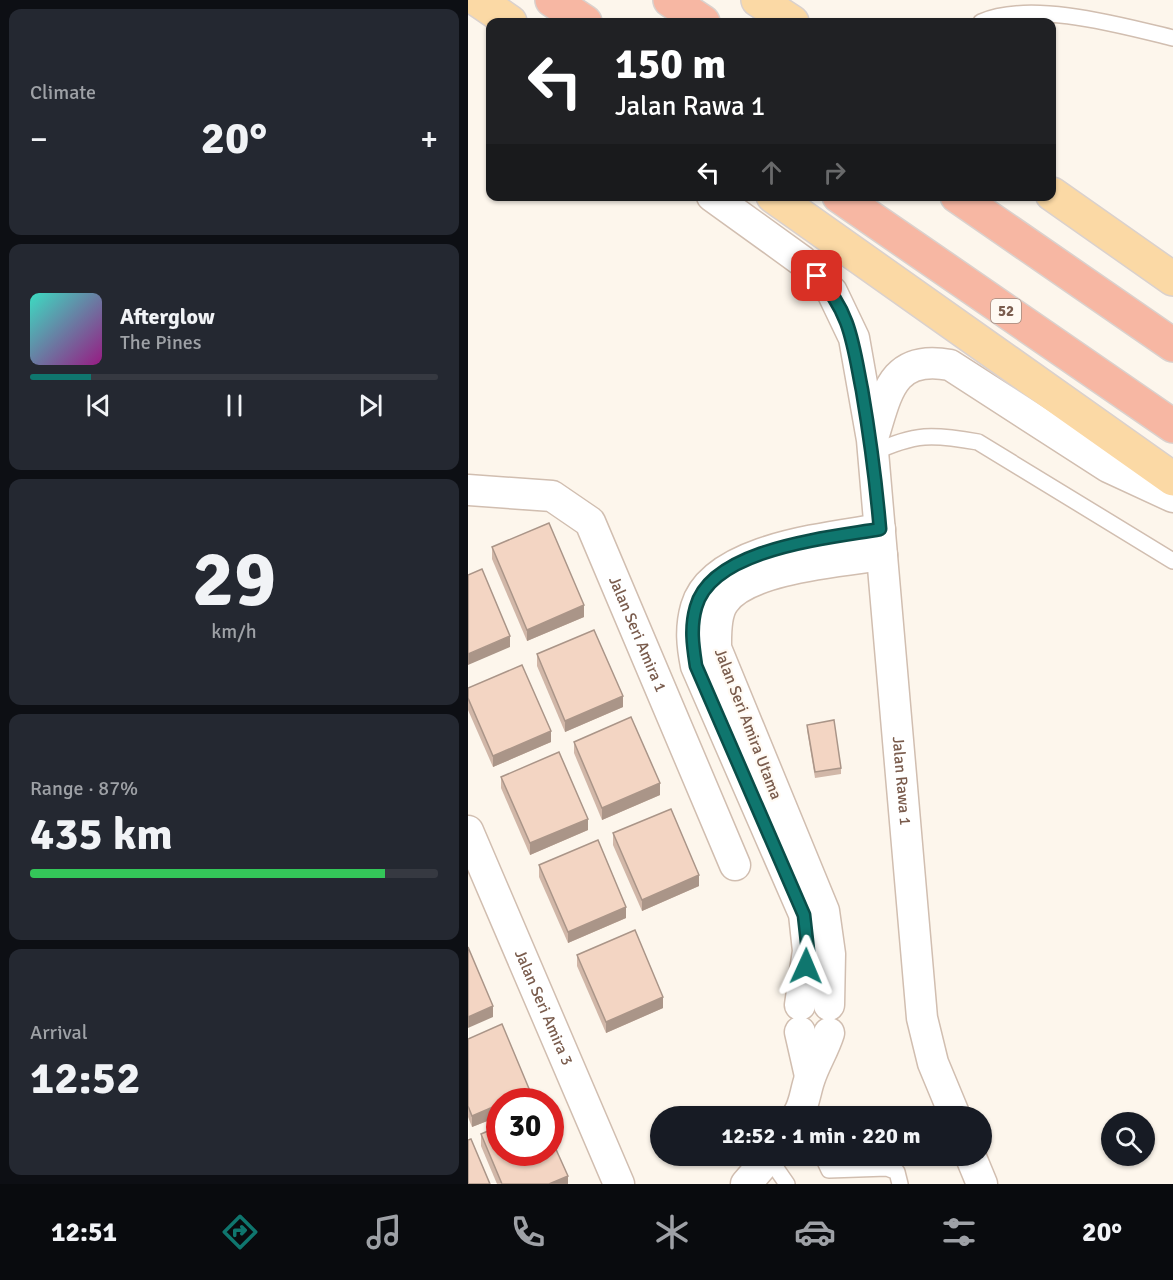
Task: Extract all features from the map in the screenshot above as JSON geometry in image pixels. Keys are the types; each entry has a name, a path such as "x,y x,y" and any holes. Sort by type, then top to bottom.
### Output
{"highway":[{"path":"552,0 579,18"},
{"path":"670,0 697,18"},
{"name":"52","path":"846,201 1173,426"},
{"path":"964,201 1173,345"}],"main road":[{"path":"478,0 504,18"},
{"path":"758,0 786,18"},
{"path":"1056,197 1173,279"},
{"path":"780,201 1173,479"}],"street":[{"name":"Jalan Rawa 1","path":"719,201 802,261 832,292 854,338 873,446 922,1018 933,1063 950,1106"},
{"name":"Jalan Rawa 1","path":"873,446 888,389 905,370 928,361 950,365 1108,467 1173,497"},
{"name":"Jalan Seri Amira 1","path":"468,490 552,496 590,522 735,865"},
{"name":"Jalan Seri Amira Utama","path":"803,1106 810,1076 815,1006 804,915 696,666 691,635 696,605 710,582 740,562 790,546 881,542"},
{"name":"Jalan Seri Amira 3","path":"468,831 619,1184"},
{"path":"746,1184 761,1166"},
{"path":"975,1166 982,1184"}],"lane":[{"path":"988,18 1011,11 1053,8 1173,38"},
{"path":"873,446 917,436 949,437 978,442 1173,561"},
{"path":"776,1166 787,1184"},
{"path":"829,1177 888,1168 897,1172 900,1184"}],"building":[{"path":"549,523 584,605 527,630 492,547"},
{"path":"482,569 510,636 468,654 468,575"},
{"path":"594,630 623,696 565,721 537,654"},
{"path":"522,665 551,731 493,756 468,698 468,688"},
{"path":"631,717 660,783 602,808 574,742"},
{"path":"834,720 841,768 815,772 807,725"},
{"path":"559,752 588,819 530,843 501,777"},
{"path":"671,809 699,875 642,900 613,833"},
{"path":"598,840 626,907 568,932 539,865"},
{"path":"635,930 663,997 606,1022 577,955"},
{"path":"468,947 493,1006 468,1017"},
{"path":"502,1024 529,1088 486,1088 486,1110 472,1116 468,1106 468,1039"},
{"path":"486,1132 486,1146 481,1134"},
{"path":"471,1139 490,1184 468,1184 468,1140"},
{"path":"494,1166 564,1166 568,1176 549,1184 502,1184"}],"route":[{"path":"806,966 808,951 804,915 696,666 691,635 696,605 710,582 740,562 790,546 880,529 872,440 854,338 832,292 817,276"}]}
